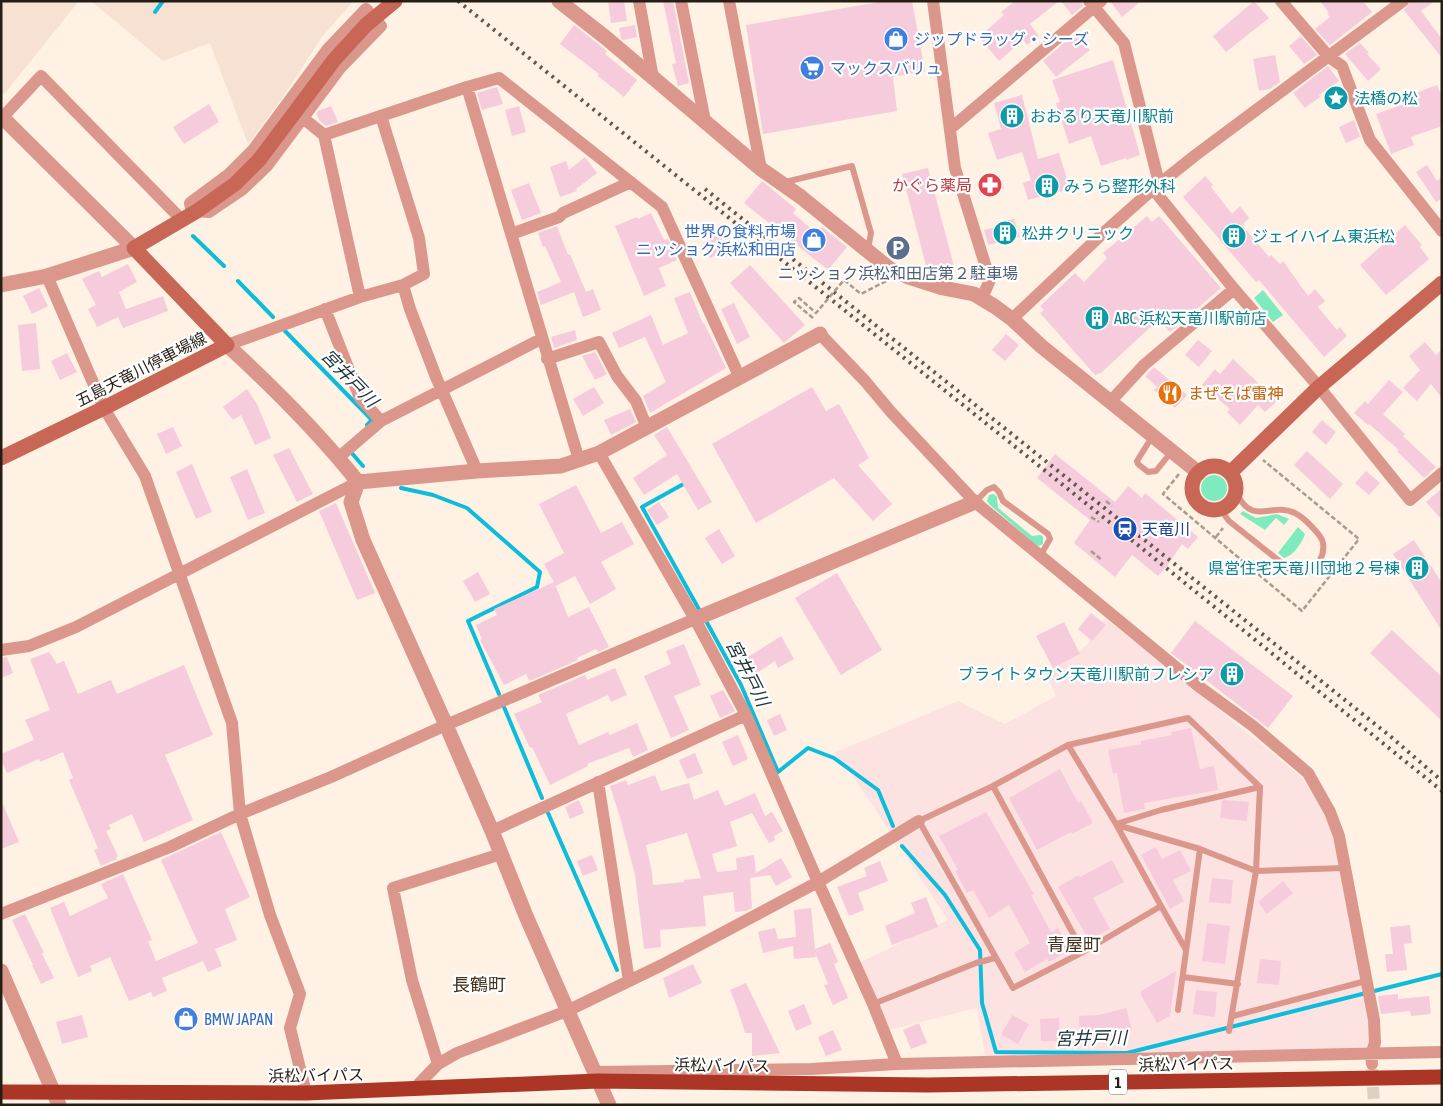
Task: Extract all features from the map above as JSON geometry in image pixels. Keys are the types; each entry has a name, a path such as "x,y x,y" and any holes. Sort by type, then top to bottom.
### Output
{"highway":[{"name":"浜松バイパス","path":"1,1092 56,1098 306,1093 413,1090 596,1077 928,1085 1442,1078"}],"main road":[{"path":"134,248 190,215 235,184 259,160 334,60 366,25 395,1"},
{"name":"五島天竜川停車場線","path":"1,458 227,345 134,248"},
{"path":"1230,473 1319,387 1439,291"},
{"path":"1211,466 1230,473 1234,479 1236,492 1230,504 1220,509 1210,510 1204,508 1194,498 1192,485 1198,473 1211,466"}],"street":[{"path":"559,1 761,169 890,269 943,288 974,294 982,298 1012,319 1041,346 1198,473"},
{"path":"639,1 653,78"},
{"path":"681,1 705,121"},
{"path":"729,1 761,169"},
{"path":"934,1 955,168 990,280 982,298"},
{"path":"1281,1 1328,56 1342,66 1370,140 1442,231"},
{"path":"1012,319 1156,186 1403,1"},
{"path":"950,129 1095,3 1124,44 1156,186 1234,289 1319,387 1410,500 1442,472"},
{"path":"366,9 381,26 341,67 267,166 243,189 210,212 190,215 190,203 229,174 253,150 327,50 366,9"},
{"path":"1,285 47,276 134,248 2,119 42,76 190,215"},
{"path":"324,135 499,78 662,207 740,378"},
{"path":"467,87 547,359 579,460"},
{"path":"381,116 419,238 424,274 403,285 360,296 227,345 345,452 358,482 351,502 363,540 446,725 609,1105"},
{"path":"303,118 324,135 360,296"},
{"path":"511,234 560,217 563,213 632,182"},
{"path":"47,276 104,408 145,476 232,723 240,814 270,915 300,994 290,1028 306,1093"},
{"path":"403,285 442,390 477,471"},
{"path":"1110,402 1144,365 1234,289"},
{"path":"325,309 360,398 381,421"},
{"path":"1,650 30,646 76,627 358,482 477,471 561,466 599,453 820,334 975,502 1201,688 1253,726 1308,773 1330,812 1338,836 1374,1020 1375,1043 1372,1059"},
{"path":"345,452 381,421 542,338"},
{"path":"547,359 599,342 617,376 636,401 647,428"},
{"path":"599,453 700,617 746,716 873,1004 897,1064"},
{"path":"1,914 170,847 240,814 331,777 446,725 975,502"},
{"path":"492,831 746,716"},
{"path":"598,782 628,981"},
{"path":"413,1090 438,1064 457,1053 567,1010 662,965 818,882 919,821"},
{"path":"438,1064 412,980 393,888 501,854"},
{"path":"1,971 56,1098"},
{"path":"596,1077 897,1064 1225,1058 1372,1059 1442,1052"}],"lane":[{"path":"781,183 852,166 871,233 867,250"},
{"path":"1152,436 1137,461 1148,472 1156,471 1172,452"},
{"path":"975,502 987,490 994,487 999,492 1003,501 1048,534 1050,539 1040,556"},
{"path":"1220,509 1229,521 1293,572 1304,573 1313,570 1323,554 1324,542 1319,534 1295,513 1280,509 1266,512 1250,510 1241,502 1236,492"},
{"path":"1161,906 1083,952 1013,988 992,958 919,821 993,786 1068,745 1188,718 1260,787 1256,871 1229,1031"},
{"path":"1068,745 1116,824 1186,950"},
{"path":"993,786 1083,952"},
{"path":"1116,824 1161,810 1260,787"},
{"path":"1116,824 1200,849 1256,871 1344,868"},
{"path":"1178,1010 1200,849"},
{"path":"873,1004 992,958"},
{"path":"1182,977 1238,984"},
{"path":"1232,1018 1366,982"}],"path":[{"path":"813,318 794,302 799,298 816,313 844,280 861,294 892,278"},
{"path":"1178,474 1163,494 1302,611 1359,539 1263,460"},
{"path":"1106,501 1112,506"},
{"path":"1091,517 1099,522"},
{"path":"1165,522 1176,530"},
{"path":"1216,538 1224,527"},
{"path":"1090,551 1102,560"}],"shaded area":[{"path":"1,1 79,1 5,93 1,95"},
{"path":"91,1 353,1 322,37 281,100 248,144 210,43 163,61"},
{"path":"1105,619 1149,652 1301,777 1320,806 1332,831 1371,1032 1370,1044 1361,1052 985,1056 977,1008 889,1030 861,962 948,920 853,776 834,753 958,701 1005,724 1056,696 1045,671 1086,646"}],"green space":[{"path":"1263,290 1283,315 1273,322 1254,298"},
{"path":"1214,475 1223,479 1227,488 1223,497 1214,501 1205,497 1201,488 1205,479"},
{"path":"994,494 997,497 998,508 1032,536 1041,535 1043,537 1043,544 1039,546 1035,544 990,505 987,501 989,495"},
{"path":"1243,511 1256,518 1277,514 1289,519 1284,525 1276,518 1265,530 1240,514"},
{"path":"1298,527 1305,534 1304,538 1294,552 1284,558 1278,553"}],"building":[{"path":"608,1 624,1 627,21 611,23"},
{"path":"663,1 673,1 689,83 678,86 672,64 676,63"},
{"path":"885,1 912,1 925,71 893,77 897,111 763,134 746,25"},
{"path":"1015,1 1059,1 1030,24 1039,36 1027,45 1023,40 999,61 979,37 1004,15 1001,12"},
{"path":"1061,1 1081,1 1083,6 1072,15"},
{"path":"1110,1 1141,1 1122,17"},
{"path":"1254,1 1269,18 1226,52 1213,36"},
{"path":"1320,1 1363,1 1372,12 1330,45 1315,29 1330,17"},
{"path":"1411,1 1435,1 1421,11 1442,39 1442,58 1404,10"},
{"path":"574,25 607,51 605,54 637,80 624,97 598,76 599,74 560,44"},
{"path":"635,25 637,37 623,40 619,28"},
{"path":"1076,33 1090,50 1056,77 1043,61"},
{"path":"1301,36 1317,55 1304,64 1289,46"},
{"path":"1360,43 1381,69 1368,81 1345,54"},
{"path":"1275,55 1280,82 1270,89 1259,91 1253,59"},
{"path":"1113,60 1140,155 1101,166 1091,136 1069,144 1056,103 1060,102 1052,80"},
{"path":"1328,66 1339,81 1305,108 1293,93"},
{"path":"1437,85 1442,97 1442,126 1411,137 1414,145 1391,154 1376,114 1415,100 1413,94"},
{"path":"497,87 503,104 482,110 477,93"},
{"path":"1022,95 1038,159 1059,153 1070,189 1028,200 1023,183 1031,180 1022,152 997,160 988,133 1001,129 994,103"},
{"path":"209,104 219,122 184,144 173,127"},
{"path":"331,106 338,122 326,126 316,114 318,111"},
{"path":"519,106 526,132 512,136 505,110"},
{"path":"1354,120 1360,137 1346,143 1339,127"},
{"path":"585,157 597,173 576,189 577,191 560,197 550,167 566,161 569,170"},
{"path":"1427,165 1437,181 1442,177 1442,198 1436,202 1416,172"},
{"path":"928,168 955,270 934,275 928,273 902,174"},
{"name":"かぐら薬局","path":"1000,176 1004,188 980,195 977,183"},
{"path":"1205,176 1232,214 1240,206 1249,218 1242,225 1269,257 1271,255 1280,264 1283,261 1308,296 1315,289 1325,301 1318,307 1337,330 1340,327 1347,336 1324,357 1259,280 1256,282 1183,197"},
{"path":"762,181 796,209 793,213 816,233 822,227 847,247 828,270 744,203"},
{"path":"529,183 541,213 522,220 511,190"},
{"path":"651,213 664,240 668,239 677,260 659,268 666,286 644,296 615,226"},
{"path":"1147,216 1152,222 1159,216 1221,288 1170,332 1159,319 1101,373 1095,375 1040,313 1044,310 1040,306 1075,273 1084,282 1107,258 1103,253"},
{"name":"松井クリニック","path":"1014,219 1020,237 988,245 984,230 1000,226 998,222"},
{"path":"1405,225 1422,245 1420,247 1429,259 1386,295 1360,265"},
{"path":"557,226 568,255 570,254 586,292 593,289 601,310 583,317 574,292 541,305 537,292 561,282 538,233"},
{"path":"719,234 727,250 710,258 703,243"},
{"path":"128,264 137,282 119,292 126,309 163,296 168,311 123,328 118,317 97,327 88,309 96,305 82,279 99,271 102,277"},
{"path":"750,265 805,325 784,343 730,283"},
{"path":"39,288 48,306 32,314 23,296"},
{"path":"690,292 703,324 726,368 650,413 643,396 666,382 645,337 619,348 612,333 651,315 663,345 688,333 674,298"},
{"path":"734,303 750,337 737,344 721,309"},
{"path":"36,323 40,369 22,371 18,325"},
{"path":"575,330 577,340 554,348 551,337"},
{"path":"1006,334 1019,345 1005,361 992,350"},
{"path":"1198,340 1212,351 1199,367 1185,355"},
{"path":"1425,342 1436,355 1442,349 1442,398 1431,384 1417,401 1403,388 1420,370 1409,356"},
{"path":"595,352 607,374 595,380 582,356"},
{"path":"67,353 77,372 60,380 51,361"},
{"path":"1233,359 1277,401 1265,412 1258,405 1240,425 1227,412 1230,409 1202,385 1215,369 1220,374"},
{"name":"まぜそば雷神","path":"1154,367 1187,395 1175,408 1154,390 1157,387 1145,376"},
{"path":"1389,380 1403,392 1383,414 1436,467 1424,478 1397,451 1399,450 1354,413 1365,401 1368,404"},
{"path":"594,387 604,403 583,416 573,399"},
{"path":"812,387 826,411 839,404 869,458 858,465 892,504 873,521 834,478 756,523 712,444"},
{"path":"247,389 257,404 271,438 255,445 241,415 233,420 223,407"},
{"path":"630,409 636,422 611,435 604,420"},
{"path":"1322,420 1336,432 1326,445 1312,432"},
{"path":"173,427 182,446 166,454 157,434"},
{"path":"667,427 712,502 698,510 677,474 644,495 633,478 667,455 654,435"},
{"path":"289,448 313,494 297,502 273,455"},
{"path":"1307,451 1343,484 1330,499 1294,465"},
{"path":"1055,454 1115,502 1128,486 1142,498 1145,493 1198,537 1188,549 1182,544 1158,576 1132,555 1115,577 1074,543 1090,520 1037,478"},
{"path":"192,464 212,512 196,519 176,472"},
{"path":"247,469 265,513 248,520 230,477"},
{"path":"1366,471 1380,483 1369,495 1355,483"},
{"path":"576,485 601,533 622,522 634,544 601,562 616,589 590,604 575,576 556,586 544,564 564,553 539,504"},
{"path":"1442,488 1442,520 1426,502"},
{"path":"659,502 669,517 657,525 647,510"},
{"path":"336,503 375,593 357,600 319,511"},
{"path":"719,529 735,556 722,564 705,538"},
{"name":"県営住宅天竜川団地２号棟","path":"1414,540 1442,583 1442,631 1393,554"},
{"path":"478,572 490,594 475,602 463,581"},
{"path":"837,573 882,650 841,675 795,598"},
{"path":"554,582 568,617 589,607 609,647 598,652 596,649 577,658 578,660 532,680 529,680 526,674 504,685 480,640 482,639 476,625 497,615 494,609"},
{"path":"1091,613 1106,625 1092,641 1078,629"},
{"name":"ブライトタウン天竜川駅前フレシア","path":"1195,621 1293,696 1268,728 1171,653"},
{"path":"1064,622 1080,654 1053,668 1036,636"},
{"path":"1392,630 1442,677 1442,721 1370,653"},
{"path":"781,636 794,659 778,668 775,661 755,674 745,659"},
{"path":"684,644 701,685 674,696 689,730 671,738 644,676 671,664 666,651"},
{"path":"49,652 57,664 64,661 78,694 111,680 117,694 184,665 213,735 165,755 193,820 144,842 132,814 109,825 111,829 106,831 118,856 116,857 117,859 101,866 94,850 98,848 69,780 73,778 63,752 40,762 39,759 7,773 1,760 1,754 34,740 25,720 50,710 30,659"},
{"path":"7,657 13,673 1,678 1,658"},
{"path":"615,668 627,695 611,702 608,695 566,714 570,724 579,745 608,732 610,735 637,723 648,750 633,757 629,748 587,764 588,766 550,785 514,714 542,702 538,695 585,675 587,680"},
{"path":"723,690 735,711 720,718 710,696"},
{"path":"780,714 787,730 774,736 767,720"},
{"path":"1191,728 1200,769 1214,766 1218,790 1144,803 1145,809 1124,813 1117,773 1113,774 1108,750 1141,744 1141,741 1172,735 1171,732"},
{"path":"738,735 748,759 733,766 722,742"},
{"path":"695,753 703,773 687,779 679,760"},
{"path":"1060,769 1078,803 1081,801 1093,823 1037,850 1009,798"},
{"path":"655,775 661,791 689,783 694,800 718,790 725,806 755,793 765,816 772,812 783,831 774,836 775,840 769,843 752,813 730,822 737,846 712,854 717,872 737,870 736,858 754,855 756,873 781,858 792,877 776,886 770,875 750,878 752,908 746,911 735,912 733,892 703,896 706,926 660,930 661,947 644,949 635,875 610,786 626,780 628,785","holes":["687,833 701,878 684,880 684,882 653,885 646,845"]},
{"path":"1,800 19,842 1,849"},
{"path":"579,800 584,813 570,819 565,807"},
{"path":"1222,801 1249,802 1247,821 1220,818"},
{"path":"986,812 1034,894 1031,895 1051,932 1058,928 1070,950 1049,962 1047,959 1025,972 1014,953 1030,943 1009,905 989,918 973,890 967,893 955,871 958,870 939,836"},
{"path":"221,832 250,897 225,909 237,940 215,949 222,966 208,972 203,961 162,978 167,991 153,997 151,992 129,1001 110,957 90,966 92,971 78,977 50,908 64,902 70,916 108,898 101,884 123,874 152,940 148,941 156,961 198,943 161,860"},
{"path":"1156,847 1162,859 1180,850 1191,871 1173,880 1184,901 1170,909 1141,855"},
{"path":"592,855 598,870 583,876 577,861"},
{"path":"1112,860 1124,882 1093,898 1110,929 1089,940 1058,887"},
{"path":"880,861 888,881 858,893 864,910 849,916 837,887 867,876 864,868"},
{"path":"1212,878 1233,880 1231,904 1209,902"},
{"path":"1283,881 1293,893 1267,914 1258,902"},
{"path":"926,897 938,927 892,945 885,926 915,913 911,903"},
{"path":"811,908 815,949 830,943 838,962 834,964 848,998 833,1005 824,985 828,984 815,952 816,957 794,959 793,946 763,953 758,932 775,928 778,939 796,937 794,910"},
{"path":"25,914 54,978 41,984 12,920"},
{"path":"1207,923 1230,926 1225,964 1202,961"},
{"path":"1410,925 1412,943 1404,944 1407,970 1387,972 1385,954 1393,954 1390,927"},
{"path":"1260,959 1281,961 1279,985 1257,983"},
{"path":"693,964 702,983 669,998 663,978"},
{"path":"1176,971 1170,1016 1157,1023 1141,995 1141,991"},
{"path":"746,983 780,1053 752,1056 752,1033 745,1033 730,990"},
{"path":"1196,990 1217,992 1215,1017 1193,1014"},
{"path":"1398,994 1398,999 1429,996 1431,1014 1411,1016 1410,1011 1381,1014 1378,996"},
{"path":"804,1004 812,1024 796,1031 788,1011"},
{"path":"1126,1008 1132,1030 1103,1038 1080,1038 1079,1016 1099,1015"},
{"path":"82,1015 88,1037 62,1044 56,1022"},
{"path":"1012,1015 1029,1024 1018,1044 1001,1035"},
{"path":"1059,1018 1060,1041 1041,1041 1040,1019"},
{"path":"919,1023 927,1043 911,1049 903,1030"},
{"path":"833,1030 842,1050 826,1056 818,1037"}],"waterway":[{"path":"155,12 163,1"},
{"name":"宮井戸川","path":"193,236 224,266"},
{"name":"宮井戸川","path":"238,281 273,317"},
{"name":"宮井戸川","path":"285,331 372,420 367,425"},
{"name":"宮井戸川","path":"350,451 363,466"},
{"name":"宮井戸川","path":"687,482 642,507 701,613"},
{"name":"宮井戸川","path":"401,488 433,495 467,508 540,572 537,587 468,621 499,694"},
{"name":"宮井戸川","path":"705,619 741,685 778,772 808,748 834,758 878,790 893,826"},
{"name":"宮井戸川","path":"504,707 542,798"},
{"name":"宮井戸川","path":"548,813 617,970"},
{"name":"宮井戸川","path":"902,846 945,895 980,950 982,1003 996,1052 1127,1053 1442,974"}],"tunnel":[{"path":"1372,1069 1374,1105"}],"railway":[{"path":"458,1 1442,791"},
{"path":"705,189 1390,736 1442,781"}],"place":[{"name":"ジップドラッグ・シーズ","path":"896,39"},
{"name":"マックスバリュ","path":"812,68"},
{"name":"法橋の松","path":"1336,98"},
{"name":"おおるり天竜川駅前","path":"1012,116"},
{"name":"かぐら薬局","path":"990,185"},
{"name":"みうら整形外科","path":"1047,186"},
{"name":"松井クリニック","path":"1005,233"},
{"name":"ジェイハイム東浜松","path":"1234,236"},
{"name":"世界の食料市場 ニッショク浜松和田店","path":"814,240"},
{"name":"ニッショク浜松和田店第２駐車場","path":"898,248"},
{"name":"ABC 浜松天竜川駅前店","path":"1097,318"},
{"name":"まぜそば雷神","path":"1170,393"},
{"name":"天竜川","path":"1125,529"},
{"name":"県営住宅天竜川団地２号棟","path":"1417,568"},
{"name":"ブライトタウン天竜川駅前フレシア","path":"1232,674"},
{"name":"BMW JAPAN","path":"186,1019"}],"district":[{"name":"青屋町","path":"1074,944"},
{"name":"長鶴町","path":"479,984"}]}
